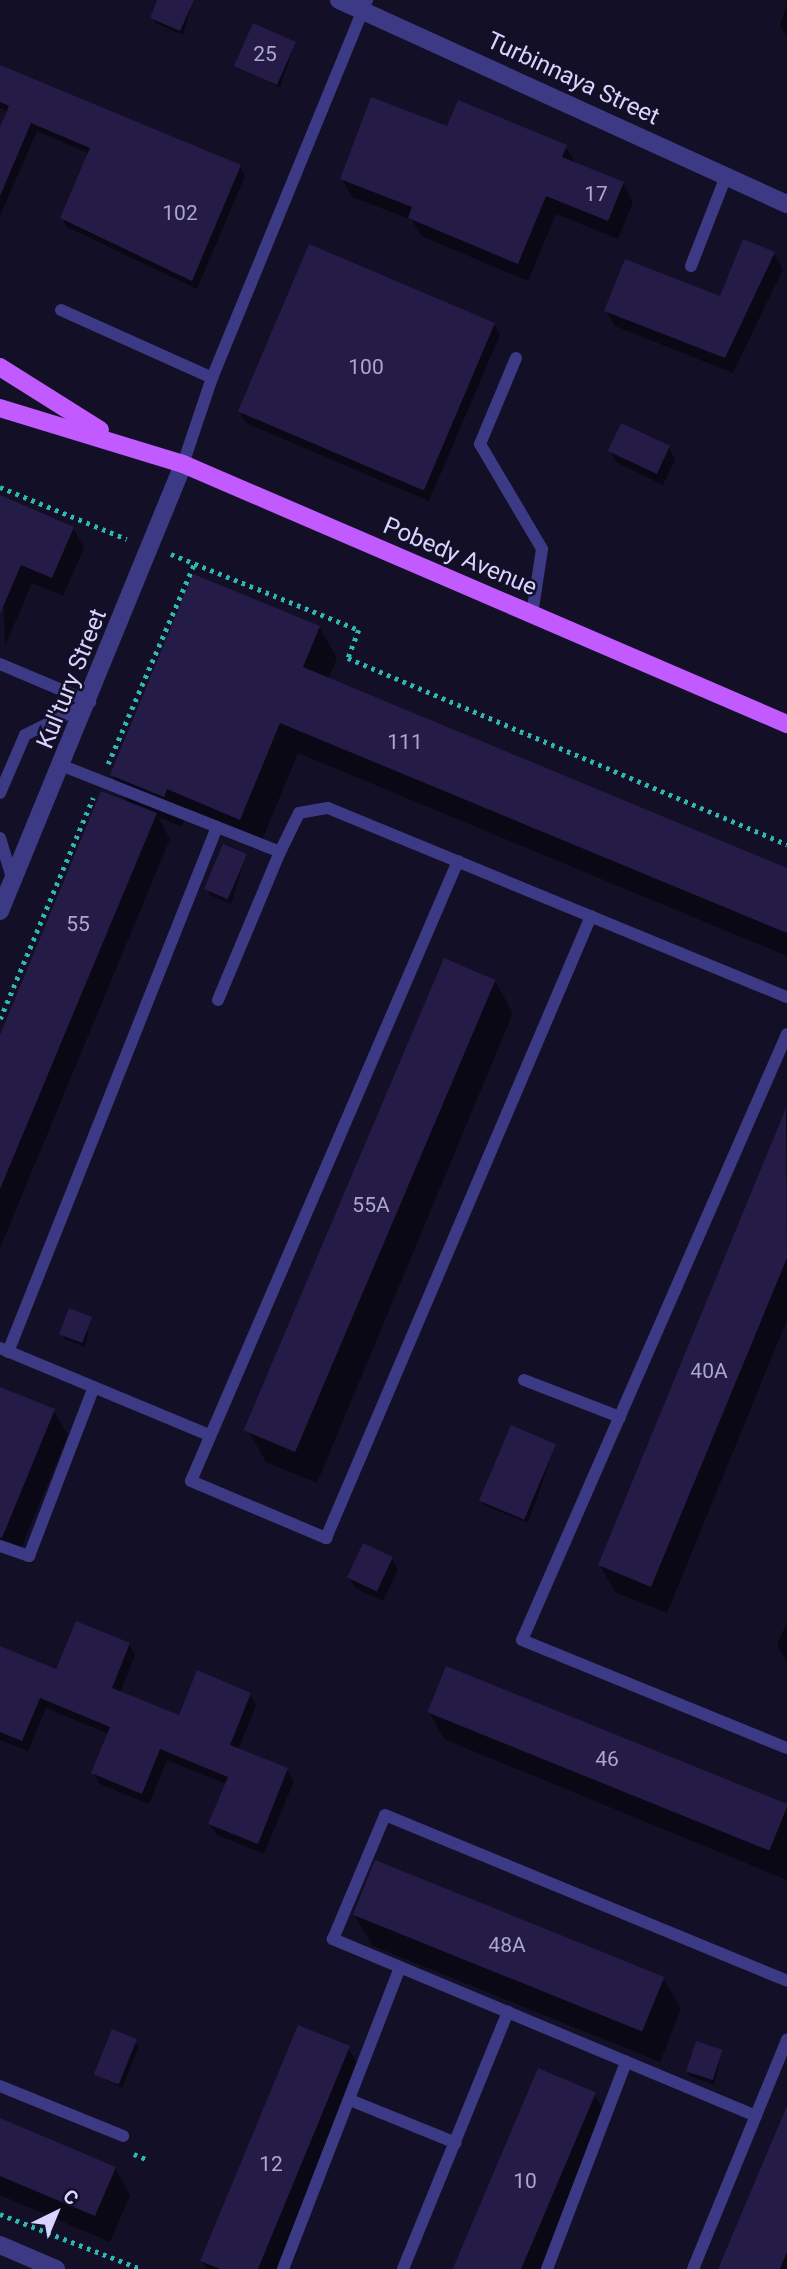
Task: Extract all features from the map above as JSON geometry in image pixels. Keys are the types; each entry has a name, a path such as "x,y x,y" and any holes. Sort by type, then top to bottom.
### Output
{"main road":[{"name":"Pobedy Avenue","path":"0,367 111,438"},
{"name":"Pobedy Avenue","path":"0,408 111,438 183,464 787,723"}],"street":[{"name":"Turbinnaya Street","path":"339,0 365,5 787,204"},
{"name":"Kul'tury Street","path":"0,911 90,702 183,464"},
{"path":"1,2248 56,2269"}],"lane":[{"path":"183,464 212,378 365,5"},
{"path":"691,266 726,176"},
{"path":"61,310 212,378"},
{"path":"516,358 480,444 542,549 532,614"},
{"path":"0,664 90,702"},
{"path":"0,793 25,735 90,702"},
{"path":"63,765 279,852"},
{"path":"218,1000 294,818 320,806 787,998"},
{"path":"209,1435 4,1350 217,827"},
{"path":"0,838 13,881"},
{"path":"458,862 191,1481 326,1538 591,916"},
{"path":"787,1034 522,1640 787,1748"},
{"path":"524,1380 620,1417"},
{"path":"0,1546 29,1556 94,1387"},
{"path":"756,2116 333,1939 385,1815 787,1981"},
{"path":"283,2269 400,1968"},
{"path":"403,2269 508,2012"},
{"path":"693,2269 787,2040"},
{"path":"547,2269 626,2062"},
{"path":"0,2086 123,2136"},
{"path":"350,2100 456,2143"}],"path":[{"path":"0,487 359,630 348,658 787,844"},
{"path":"0,2214 141,2269"}],"building":[{"path":"157,0 194,0 180,31 150,18"},
{"path":"253,23 296,42 277,85 234,66"},
{"path":"0,65 241,165 192,281 60,218 90,148 31,123 0,196 0,127 9,106 0,102"},
{"path":"371,97 447,126 458,100 567,145 562,157 624,182 608,221 546,196 518,264 408,218 412,207 340,179"},
{"path":"743,239 775,252 725,358 604,311 625,259 720,296"},
{"path":"309,244 495,323 424,490 238,412"},
{"path":"621,423 670,446 657,474 608,451"},
{"path":"0,495 74,527 52,578 21,565 0,614"},
{"path":"193,574 320,626 303,667 787,868 787,933 280,723 240,820 167,789 164,797 110,775"},
{"path":"101,791 157,813 0,1189 0,1035"},
{"path":"223,844 247,854 228,899 204,889"},
{"path":"444,958 496,980 295,1452 244,1430"},
{"path":"786,1108 787,1258 651,1587 598,1565"},
{"path":"69,1308 92,1317 82,1343 59,1334"},
{"path":"0,1387 55,1409 2,1538 0,1537"},
{"path":"511,1425 556,1444 524,1520 479,1500"},
{"path":"363,1543 393,1557 377,1591 347,1577"},
{"path":"76,1621 130,1643 112,1688 179,1715 197,1670 251,1693 230,1745 288,1768 258,1844 208,1824 228,1777 160,1749 142,1794 91,1773 110,1727 40,1698 22,1741 0,1732 0,1646 56,1669"},
{"path":"446,1666 787,1804 769,1851 427,1712"},
{"path":"375,1860 664,1977 642,2032 353,1915"},
{"path":"298,2025 350,2046 258,2269 220,2269 200,2261"},
{"path":"112,2029 137,2039 119,2085 94,2074"},
{"path":"696,2041 723,2050 713,2080 686,2071"},
{"path":"538,2068 596,2093 521,2269 453,2269"},
{"path":"787,2106 787,2252 780,2269 718,2269"},
{"path":"0,2118 116,2167 95,2216 0,2176"}]}
